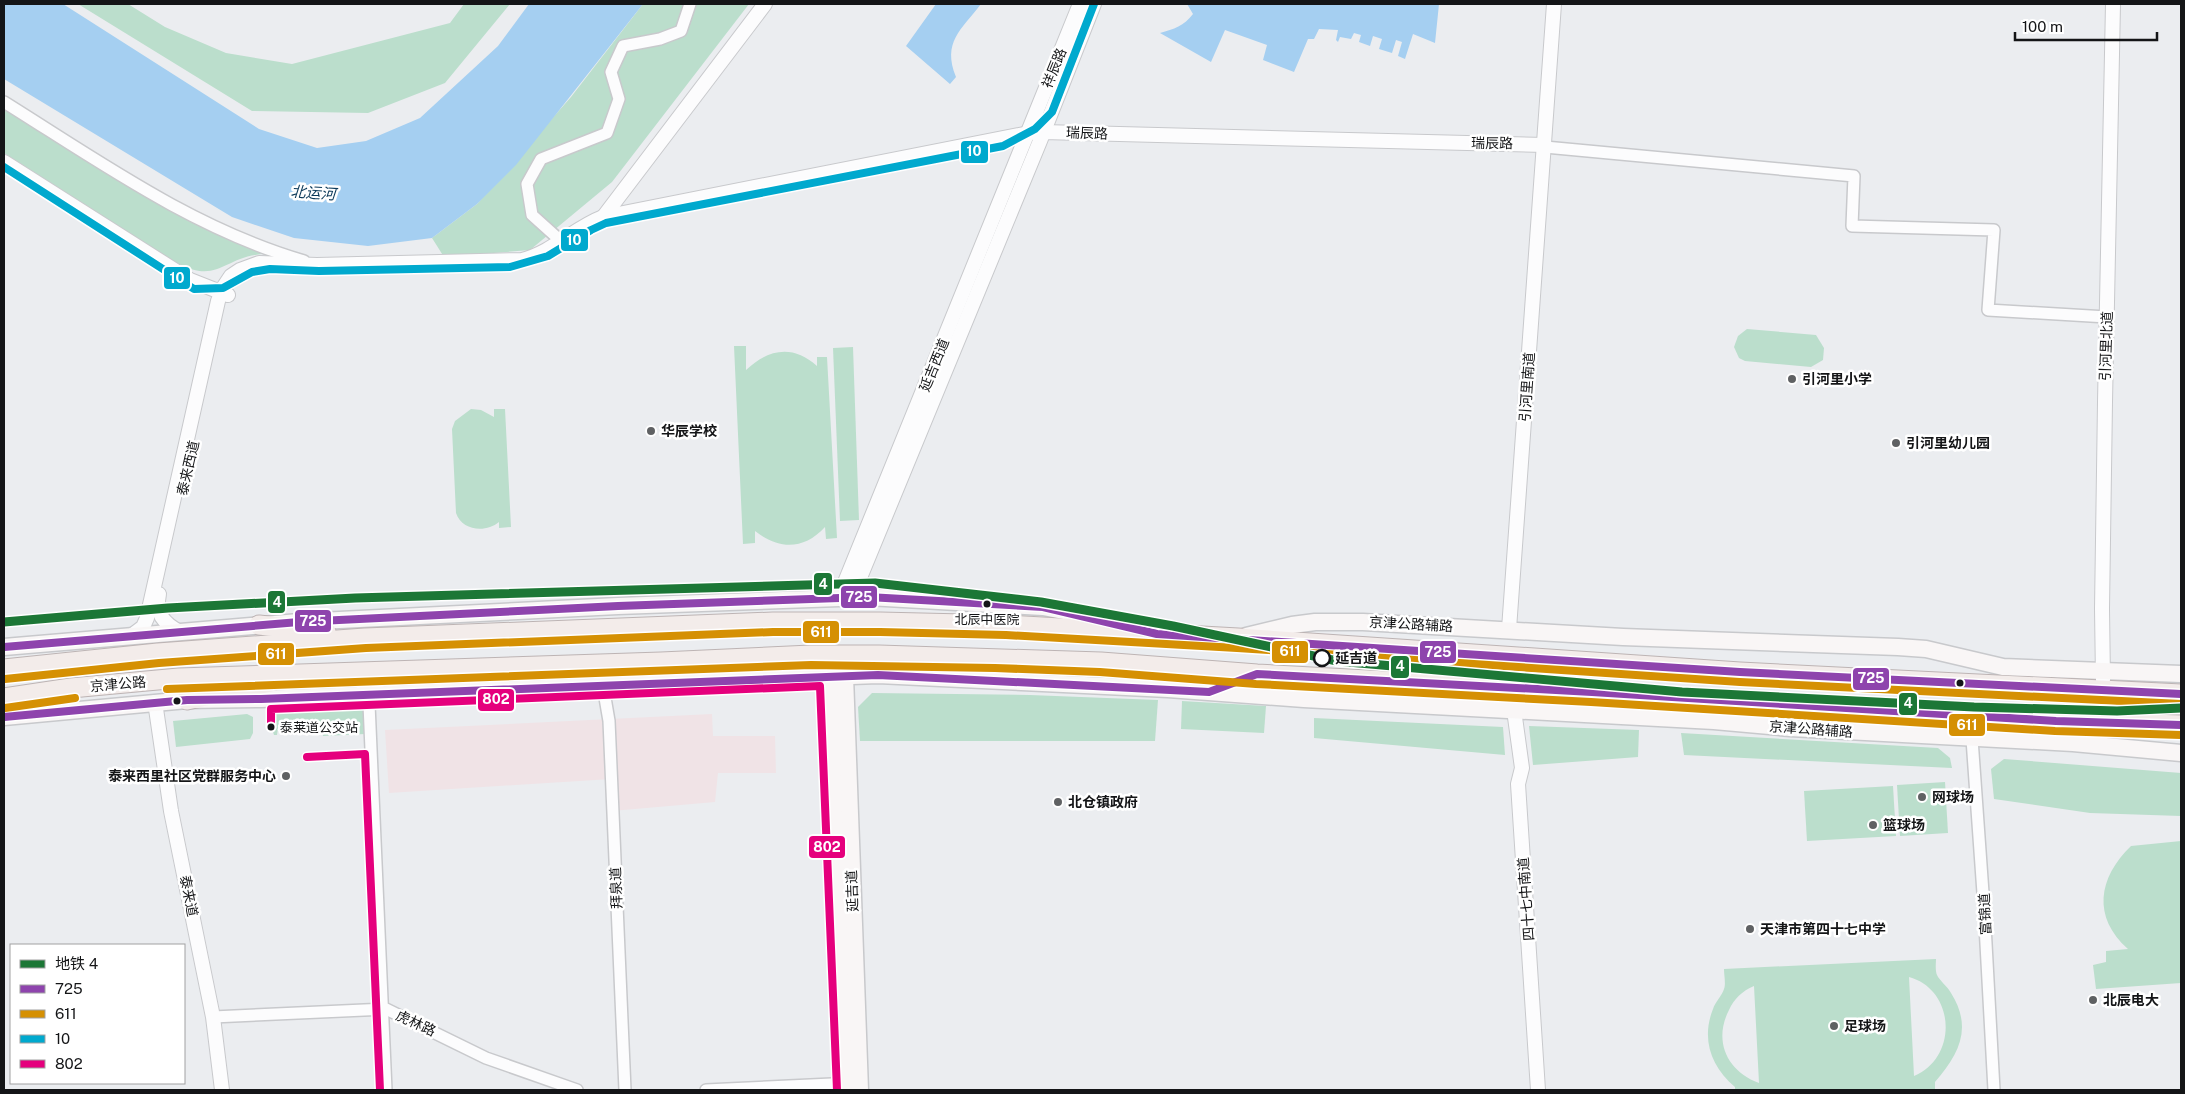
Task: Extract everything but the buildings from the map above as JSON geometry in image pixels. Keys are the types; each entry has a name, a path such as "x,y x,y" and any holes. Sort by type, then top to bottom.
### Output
{"highway":[{"name":"京津公路","path":"4,669 68,661 232,646 365,638 773,622 1006,625 1238,638 1749,673 1932,683 2103,679 2181,694"},
{"path":"259,624 365,638"},
{"name":"京津公路","path":"4,698 71,688 179,678 661,662 811,655 879,655 1101,662 1256,674 2056,721 2181,725"},
{"path":"187,700 260,686 308,673"}],"main road":[{"path":"4,647 259,624 845,597 1043,607 1157,634"},
{"name":"京津公路辅路","path":"1238,638 1292,625 1315,622 1363,622 1624,637 1907,647 1942,652 2003,667 2103,679 2181,674"},
{"path":"811,655 825,663 837,676 851,663 879,655"},
{"path":"1209,692 1256,674"},
{"name":"京津公路辅路","path":"4,717 187,700 878,675 1209,692 1972,739 2073,743 2181,753"},
{"name":"延吉道","path":"837,676 853,1086"}],"street":[{"path":"562,242 532,215 527,184 536,167 541,159 607,133 619,99 611,72 623,46 660,40 680,31 690,4"},
{"path":"600,221 765,4"},
{"name":"祥辰路","path":"1034,137 1080,4"},
{"name":"祥辰路","path":"1045,109 1094,4"},
{"name":"引河里南道","path":"1510,629 1554,4"},
{"name":"引河里北道","path":"2103,679 2102,609 2113,4"},
{"path":"4,102 181,211 271,252 333,270"},
{"path":"1004,142 1045,109"},
{"name":"瑞辰路","path":"238,275 260,263 318,265 512,261 539,255 562,242 584,226 600,221 1034,137 1545,147"},
{"name":"延吉西道","path":"845,597 1034,137"},
{"path":"1545,147 1854,176 1852,226 1994,230 1988,310 2107,318"},
{"path":"4,162 177,272 221,295"},
{"path":"4,167 194,289 221,295"},
{"name":"瑞辰路","path":"221,295 230,276 270,269 333,270 510,267 525,265 549,256 600,221"},
{"path":"177,272 209,280 238,275"},
{"name":"泰来西道","path":"180,632 166,624 159,614 158,602 221,295"},
{"name":"泰来西道","path":"131,636 143,627 147,618 221,295"},
{"path":"390,1090 369,712 371,694 381,678 393,670"},
{"path":"344,672 356,678 371,694"},
{"name":"拜泉道","path":"603,686 608,721 625,1090"},
{"name":"泰来道","path":"155,702 171,811 213,1017 222,1090"},
{"name":"四十七中南道","path":"1514,710 1522,768 1518,784 1538,1090"},
{"path":"2002,740 2056,721"},
{"name":"富锦道","path":"1972,739 1994,1090"},
{"path":"384,1009 386,1090"},
{"name":"虎林路","path":"213,1017 384,1009 486,1058 578,1090"},
{"path":"706,1090 853,1086"}],"shaded area":[{"path":"712,714 713,736 775,736 776,773 718,773 715,802 612,811 611,779 389,793 385,730"}],"green space":[{"path":"78,4 128,4 165,27 226,53 292,64 450,23 464,4 510,4 445,83 368,113 252,111"},
{"path":"643,4 749,4 612,182 530,250 444,257 432,238 477,204 571,97"},
{"path":"4,105 179,213 262,254 248,256 210,271 188,268 173,261 4,153"},
{"path":"1747,329 1816,335 1824,348 1823,360 1811,367 1745,361 1739,358 1734,347 1738,336"},
{"path":"734,346 746,346 746,370 763,357 781,352 799,354 817,366 817,357 827,357 837,538 826,539 825,527 809,540 791,545 773,542 755,531 755,543 743,544"},
{"path":"853,347 859,520 840,521 833,348"},
{"path":"471,409 481,410 494,417 494,409 505,409 511,527 499,528 499,522 488,528 469,527 463,524 456,513 452,429 455,421"},
{"path":"872,693 1030,695 1158,700 1155,741 860,741 858,707"},
{"path":"1182,701 1266,706 1264,733 1181,729"},
{"path":"364,707 365,734 323,736 322,725 278,728 277,735 274,735 270,722 267,722 269,712"},
{"path":"247,714 253,717 253,733 250,739 176,747 173,721"},
{"path":"1314,718 1503,727 1505,755 1314,738"},
{"path":"1529,726 1639,730 1638,757 1533,765"},
{"path":"1681,733 1938,748 1950,758 1952,768 1684,755"},
{"path":"2004,759 2181,773 2181,816 2090,813 1994,799 1991,769"},
{"path":"1945,782 1948,833 1900,836 1897,785"},
{"path":"1893,786 1896,836 1807,841 1804,791"},
{"path":"2181,841 2181,983 2096,989 2093,965 2106,962 2106,951 2128,949 2116,937 2104,911 2106,884 2112,871 2131,846"},
{"name":"足球场","path":"1936,959 1937,975 1950,991 1958,1006 1962,1029 1960,1040 1951,1061 1935,1082 1935,1090 1735,1090 1735,1087 1720,1071 1714,1061 1708,1042 1708,1031 1714,1006 1725,987 1724,969","holes":["1909,977 1925,984 1936,995 1943,1009 1946,1025 1944,1040 1938,1055 1928,1067 1914,1076","1754,986 1759,1083 1748,1078 1731,1063 1726,1054 1722,1033 1724,1022 1733,1002 1742,993"]}],"water":[{"name":"北运河","path":"4,4 63,4 259,129 317,148 366,141 420,118 498,46 529,4 643,4 516,165 477,204 432,238 368,246 294,238 232,217 4,79"},
{"path":"936,4 981,4 961,29 952,45 952,65 956,77 950,84 906,46"},
{"path":"1187,4 1439,4 1435,43 1413,34 1405,59 1398,56 1402,42 1396,40 1392,53 1379,49 1382,39 1373,36 1370,46 1359,42 1361,35 1354,33 1351,39 1340,37 1338,42 1336,40 1338,30 1319,29 1314,39 1308,39 1294,72 1263,60 1267,45 1225,30 1211,62 1160,33 1178,26 1190,18 1193,14"}],"metro line":[{"name":"4","path":"4,622 168,608 355,598 875,583 1041,602 1173,626 1337,661 1682,692 1974,707 2117,711 2181,708"}],"transit line":[{"name":"10","path":"4,167 194,289 223,288 252,272 270,269 319,271 510,267 548,256 606,223 1003,146 1035,129 1052,112 1094,4"},
{"name":"725","path":"4,647 299,622 618,606 868,597 1043,607 1157,634 1740,672 2181,694"},
{"name":"611","path":"5,679 159,663 366,648 773,632 880,632 1006,635 1237,648 1740,682 2181,704"},
{"name":"611","path":"167,689 811,665 995,668 1100,672 1256,684 1591,702 2055,731 2181,735"},
{"name":"725","path":"4,717 187,700 261,699 878,675 1209,692 1257,674 1592,692 2056,721 2181,725"},
{"name":"802","path":"271,727 271,709 820,686 837,1090"},
{"name":"611","path":"5,708 75,698"},
{"name":"802","path":"307,757 365,754 380,1090"}],"place":[{"name":"引河里小学","path":"1792,379"},
{"name":"华辰学校","path":"651,431"},
{"name":"引河里幼儿园","path":"1896,443"},
{"name":"北辰中医院","path":"987,604"},
{"name":"延吉道","path":"1322,658"},
{"name":"泰莱道公交站","path":"271,727"},
{"name":"泰来西里社区党群服务中心","path":"286,776"},
{"name":"网球场","path":"1922,797"},
{"name":"北仓镇政府","path":"1058,802"},
{"name":"篮球场","path":"1873,825"},
{"name":"天津市第四十七中学","path":"1750,929"},
{"name":"北辰电大","path":"2093,1000"},
{"name":"足球场","path":"1834,1026"}]}
